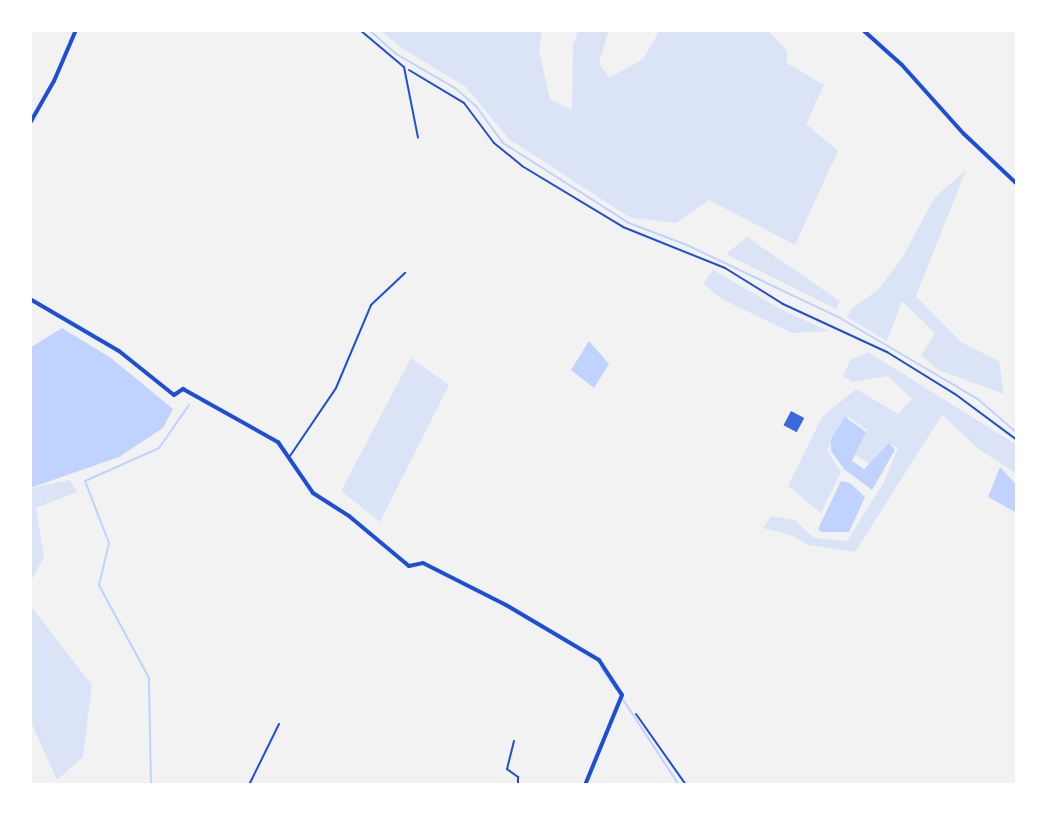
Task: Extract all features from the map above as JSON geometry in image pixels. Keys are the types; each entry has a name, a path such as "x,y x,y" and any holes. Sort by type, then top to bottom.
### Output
{"street":[{"path":"30,123 54,81 76,30"},
{"path":"863,30 902,65 964,134 1017,184"},
{"path":"30,299 119,351 174,395 183,389 278,442 313,493 349,516 409,566 423,563 506,605 599,660 620,698 585,785"}],"lane":[{"path":"360,30 404,67 418,138"},
{"path":"288,458 336,388 371,305 405,273"},
{"path":"636,714 686,785"},
{"path":"249,785 279,724"},
{"path":"514,741 507,769 518,777 518,785"},
{"path":"768,785 776,785"}],"path":[{"path":"404,67 464,103 494,143 522,166 623,227 725,268 783,304 887,352 955,394 1017,440"}],"shaded area":[{"path":"380,30 542,30 539,50 550,99 572,110 573,46 578,30 609,30 599,63 609,78 643,59 660,30 768,30 787,51 787,63 824,85 806,124 838,151 795,245 709,200 676,223 629,217 509,139 466,87 403,49"},
{"path":"966,170 916,296 961,342 999,361 1004,394 938,370 921,355 935,333 902,301 887,341 847,317 852,308 878,290 902,258 935,197"},
{"path":"747,237 840,301 836,309 726,254"},
{"path":"713,270 786,312 829,331 792,333 722,299 703,284"},
{"path":"868,352 1017,445 1017,474 980,450 942,415 855,552 808,545 793,536 763,528 771,516 795,520 814,538 847,541 884,482 898,448 892,445 870,464 855,455 867,430 849,417 827,450 841,472 821,513 788,486 822,417 856,389 898,414 912,399 888,376 852,382 843,376 850,360"},
{"path":"411,358 449,385 380,522 341,491"},
{"path":"70,480 77,492 36,508 44,557 30,583 30,488"},
{"path":"30,605 92,685 83,757 57,780 30,720"}],"water":[{"path":"62,328 111,358 173,409 163,428 119,457 30,488 30,348"},
{"path":"589,341 609,364 594,388 571,370"},
{"path":"845,417 866,432 852,461 864,469 889,443 895,450 872,490 844,469 831,451 831,439"},
{"path":"1000,467 1017,485 1017,513 988,497"},
{"path":"841,481 850,483 865,497 849,532 821,532 818,529"}],"building":[{"path":"791,411 804,418 797,432 783,425"}],"waterway":[{"path":"369,30 398,55 455,88 476,106 503,143 629,223 687,245 840,318 979,400 1017,433"},
{"path":"151,785 149,678 99,585 109,543 85,481 159,448 189,405"},
{"path":"601,667 616,689"},
{"path":"622,698 679,785"}]}
